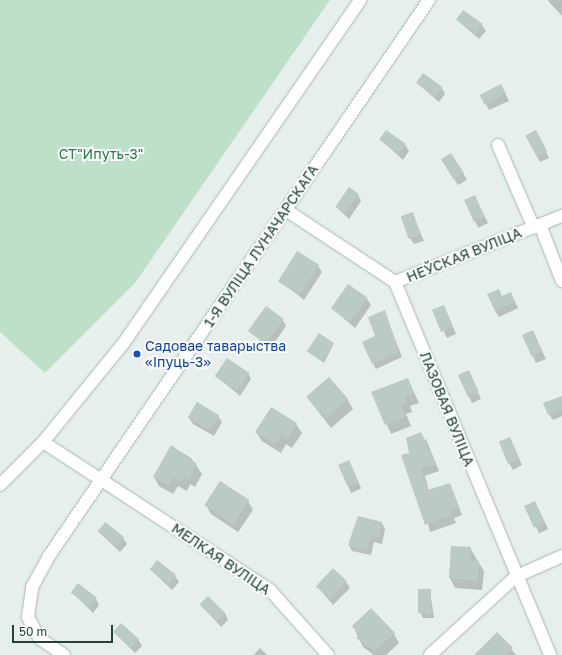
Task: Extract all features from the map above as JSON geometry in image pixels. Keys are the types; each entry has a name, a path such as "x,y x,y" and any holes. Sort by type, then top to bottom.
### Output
{"street":[{"path":"0,485 43,442 123,344 360,0"},
{"name":"1-Я ВУЛІЦА ЛУНАЧАРСКАГА","path":"64,655 40,639 28,617 27,601 35,581 101,479 429,0"},
{"name":"НЕЎСКАЯ ВУЛІЦА","path":"498,145 537,226"},
{"path":"286,210 395,282"},
{"name":"НЕЎСКАЯ ВУЛІЦА","path":"395,282 562,216"},
{"path":"537,226 562,281"},
{"name":"ЛАЗОВАЯ ВУЛІЦА","path":"395,282 516,577 550,655"},
{"name":"МЕЛКАЯ ВУЛІЦА","path":"43,442 270,590 328,655"},
{"path":"430,655 516,577 562,556"}],"green space":[{"name":"СТ\"Ипуть-3\"","path":"0,0 330,0 135,283 45,373 0,332"}],"building":[{"path":"463,10 483,24 476,34 456,20"},
{"path":"423,73 442,87 435,97 416,83"},
{"path":"501,84 506,94 485,105 480,95"},
{"path":"386,130 406,144 399,154 379,140"},
{"path":"536,130 547,151 537,157 525,136"},
{"path":"451,153 464,173 454,180 441,160"},
{"path":"349,187 359,194 345,214 335,207"},
{"path":"475,195 485,217 474,222 464,200"},
{"path":"413,212 421,235 409,239 401,216"},
{"path":"297,251 319,265 300,295 278,282"},
{"path":"348,284 368,298 350,322 331,309"},
{"path":"499,289 502,296 511,292 515,302 495,311 487,294"},
{"path":"444,305 453,327 441,332 432,310"},
{"path":"266,306 284,319 266,344 248,331"},
{"path":"385,310 399,352 372,364 362,342 375,336 368,317"},
{"path":"533,330 543,352 532,357 522,335"},
{"path":"319,333 334,343 322,361 307,351"},
{"path":"227,358 249,373 237,391 215,376"},
{"path":"469,370 479,392 468,397 458,375"},
{"path":"329,377 348,399 325,419 306,397"},
{"path":"408,378 414,393 405,397 407,402 401,405 406,417 385,425 371,392"},
{"path":"562,396 562,409 548,415 543,403"},
{"path":"197,402 219,415 210,431 188,417"},
{"path":"271,407 297,423 287,439 281,435 275,444 255,432"},
{"path":"421,432 436,464 421,469 428,490 450,483 459,507 450,510 452,515 425,525 401,455 409,453 406,438"},
{"path":"510,437 519,459 508,464 499,441"},
{"path":"171,445 197,464 189,478 185,476 181,482 173,477 168,485 153,477"},
{"path":"349,460 359,482 348,487 338,465"},
{"path":"220,481 249,500 234,524 204,505"},
{"path":"535,501 545,523 534,528 524,506"},
{"path":"358,516 382,522 379,538 371,536 367,550 348,545"},
{"path":"105,522 124,537 117,546 98,531"},
{"path":"451,546 471,547 470,560 479,561 477,581 449,578"},
{"path":"157,560 176,575 169,584 150,569"},
{"path":"333,568 347,581 330,599 316,586"},
{"path":"78,583 97,598 90,607 71,592"},
{"path":"418,589 431,589 431,613 418,613"},
{"path":"208,596 225,613 216,621 200,604"},
{"path":"371,608 395,633 375,651 356,638 360,635 352,626"},
{"path":"121,623 139,639 131,648 113,632"},
{"path":"497,632 513,648 506,655 474,655"}],"place":[{"name":"Садовае таварыства «Іпуць-3»","path":"137,354"}]}
